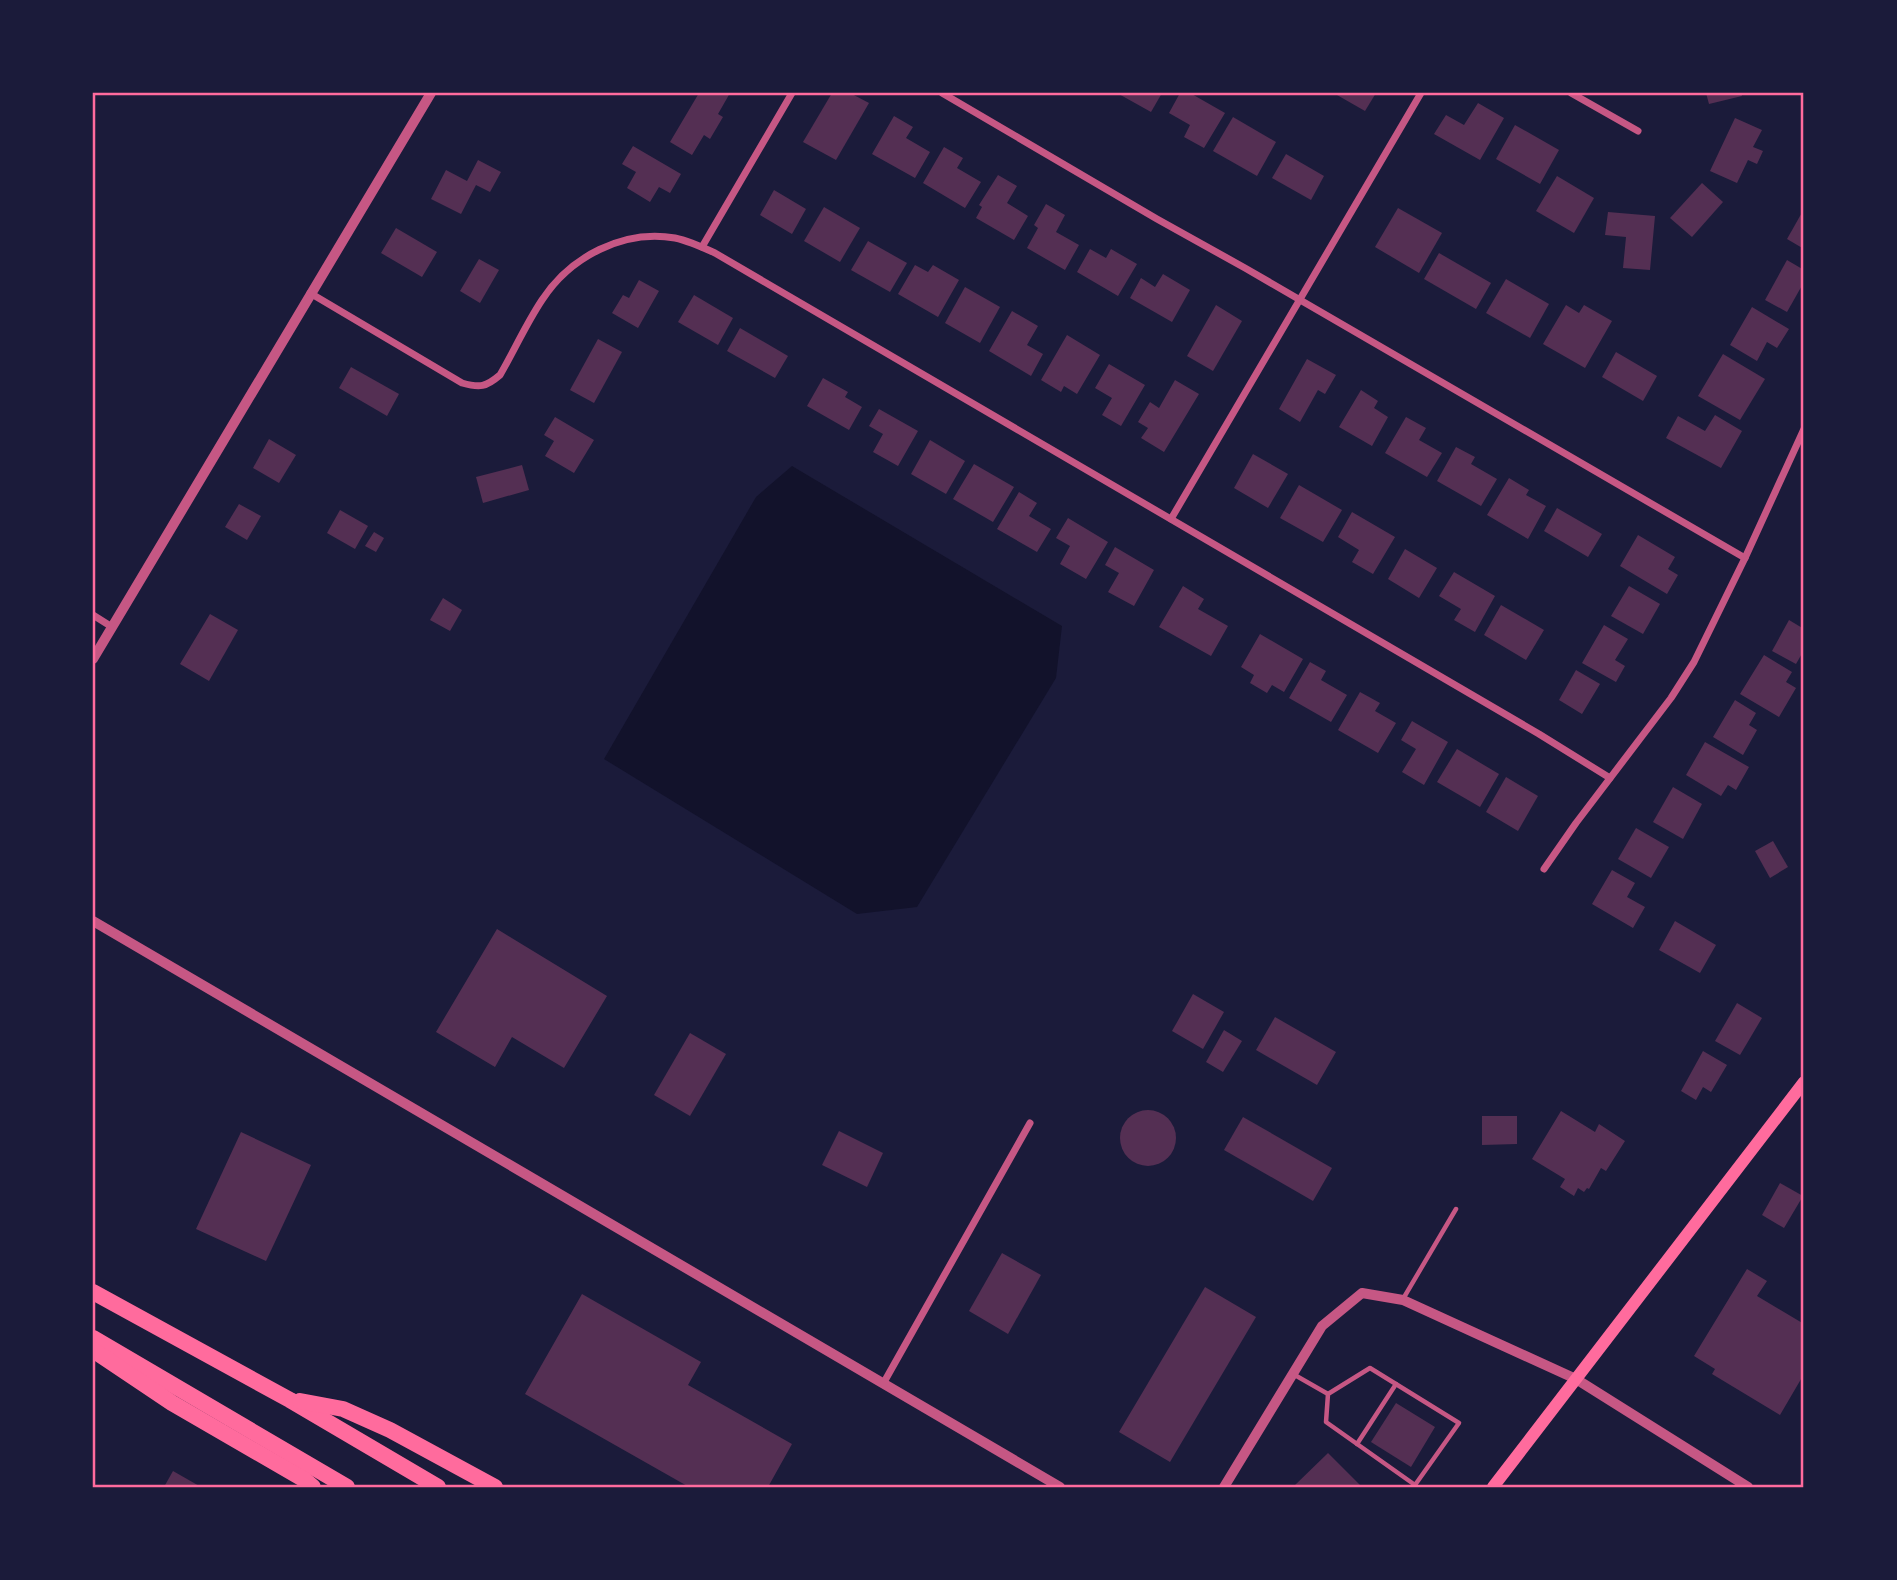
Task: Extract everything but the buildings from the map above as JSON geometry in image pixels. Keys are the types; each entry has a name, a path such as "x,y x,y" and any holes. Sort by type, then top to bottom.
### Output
{"highway":[{"path":"93,1292 290,1400 438,1487"},
{"path":"93,1338 347,1487"},
{"path":"93,1350 162,1397 313,1487"},
{"path":"290,1400 343,1409 390,1430 495,1487"}],"main road":[{"path":"1493,1487 1804,1082"}],"street":[{"path":"93,659 431,93"},
{"path":"702,247 792,93"},
{"path":"942,93 1745,558"},
{"path":"1171,519 1421,93"},
{"path":"1571,93 1638,131"},
{"path":"310,293 462,383 476,387 489,384 500,375 541,300 559,278 581,260 606,246 633,238 661,236 689,242 763,281 1610,778"},
{"path":"1544,869 1671,698 1694,662 1804,429"},
{"path":"93,615 112,627"},
{"path":"93,921 1060,1487"},
{"path":"883,1384 1030,1123"},
{"path":"1227,1486 1322,1326 1362,1293 1403,1300 1576,1379 1748,1487"}],"lane":[{"path":"1403,1300 1456,1209"},
{"path":"1370,1368 1459,1423 1415,1485 1326,1422 1328,1394 1370,1368"},
{"path":"1293,1374 1328,1394"},
{"path":"1357,1444 1396,1384"}],"shaded area":[{"path":"792,466 1062,626 1056,678 917,907 857,914 604,759 756,497"}]}
